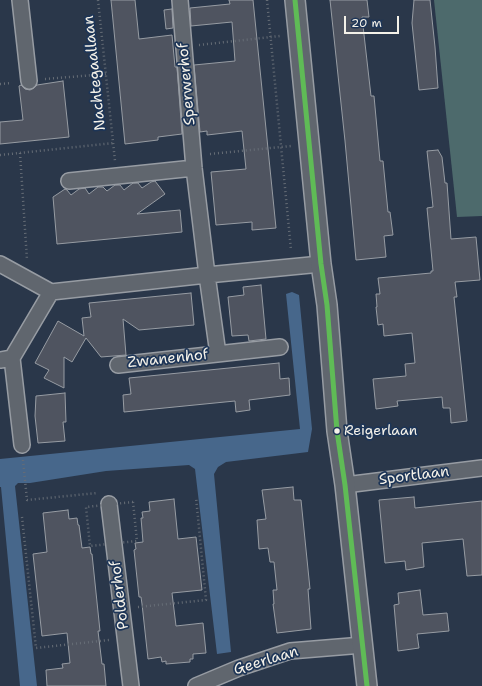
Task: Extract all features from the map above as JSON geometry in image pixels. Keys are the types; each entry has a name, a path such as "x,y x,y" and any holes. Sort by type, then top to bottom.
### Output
{"street":[{"path":"20,0 29,81"},
{"name":"Sperwerhof","path":"180,0 194,162 207,275"},
{"path":"295,0 321,264 327,305 337,431 345,485 367,686"},
{"path":"69,181 194,162"},
{"path":"0,264 51,292 321,264"},
{"name":"Zwanenhof","path":"207,275 218,354"},
{"path":"22,450 6,359 51,292"},
{"name":"Zwanenhof","path":"118,365 280,347"},
{"name":"Sportlaan","path":"345,485 482,468"},
{"name":"Polderhof","path":"106,498 122,608 131,686"},
{"name":"Geerlaan","path":"196,686 239,668 290,651 362,644"}],"path":[{"name":"Nachtegaallaan","path":"20,153 114,143 98,0"},
{"path":"267,0 293,266"},
{"path":"184,46 298,35"},
{"path":"0,84 106,74"},
{"path":"194,162 281,147 309,145"},
{"path":"0,155 20,153 28,280"},
{"path":"22,450 27,500 106,498"},
{"path":"122,608 206,600 196,497"},
{"path":"22,517 36,648 125,639"}],"green space":[{"path":"434,0 482,0 482,216 457,217"}],"water":[{"path":"292,292 299,295 312,429 308,452 226,462 218,467 214,474 231,652 217,654 195,469 189,465 106,471 30,483 18,483 15,486 37,686 20,686 0,487 0,459 300,429 286,294"}],"building":[{"path":"111,0 135,0 139,39 172,35 175,67 177,67 182,134 158,137 158,140 125,144"},
{"path":"229,0 253,0 276,228 252,230 252,222 216,225 211,172 246,169 242,131 207,135 207,131 200,132 194,65 235,61 232,22 191,26 190,8 230,4"},
{"path":"330,0 367,0 369,17 362,17 371,96 374,96 380,161 383,161 388,212 390,212 393,235 384,236 386,257 356,260"},
{"path":"414,0 430,0 438,88 419,90 412,23"},
{"path":"172,9 173,28 166,29 164,10"},
{"path":"63,81 69,137 0,144 0,122 23,120 19,86 21,85 25,89 30,90 37,85"},
{"path":"438,150 442,157 445,183 447,183 451,239 476,237 480,280 455,282 457,297 454,297 467,421 451,423 450,408 443,408 442,397 397,401 398,406 376,409 373,379 406,376 405,364 415,363 412,333 384,336 383,324 378,325 376,294 380,294 378,278 431,273 431,271 433,271 427,208 433,207 427,151"},
{"path":"155,181 165,194 137,214 180,210 182,232 57,244 53,197 65,189 71,195 79,189 85,188 89,194 98,187 103,187 107,191 115,185 120,185 124,190 133,183 138,183 142,188"},
{"path":"261,285 266,339 249,341 248,335 232,336 228,297 244,295 243,287"},
{"path":"191,293 194,325 139,330 123,319 126,355 101,357 86,338 72,362 64,357 64,388 44,378 49,370 35,363 58,321 84,336 82,318 91,317 89,303"},
{"path":"279,363 280,379 289,378 290,395 249,400 250,410 236,412 235,401 124,412 123,395 131,394 129,378"},
{"path":"65,393 66,422 63,422 65,441 38,443 35,416 36,396"},
{"path":"293,487 294,500 301,500 310,589 308,589 311,629 277,633 273,604 273,590 277,590 274,562 270,562 268,548 259,549 257,520 266,519 262,490"},
{"path":"414,497 415,508 482,501 482,575 467,576 463,539 422,543 424,567 406,570 405,561 385,563 379,500"},
{"path":"174,499 178,539 196,537 202,590 172,593 176,626 203,623 206,653 193,654 193,659 190,659 190,662 166,664 166,661 162,662 161,657 148,659 134,550 136,549 135,543 143,542 141,518 143,518 142,512 150,511 149,502"},
{"path":"68,510 69,519 77,518 82,548 90,547 92,554 100,631 98,631 106,686 47,686 46,670 63,668 62,664 70,663 67,633 42,636 33,554 47,552 43,513"},
{"path":"420,590 423,615 447,613 449,631 417,634 419,648 398,651 394,605 399,604 398,593"}],"transit line":[{"path":"295,0 321,264 327,305 337,431 345,485 367,686"}],"place":[{"name":"Reigerlaan","path":"337,431"}]}
